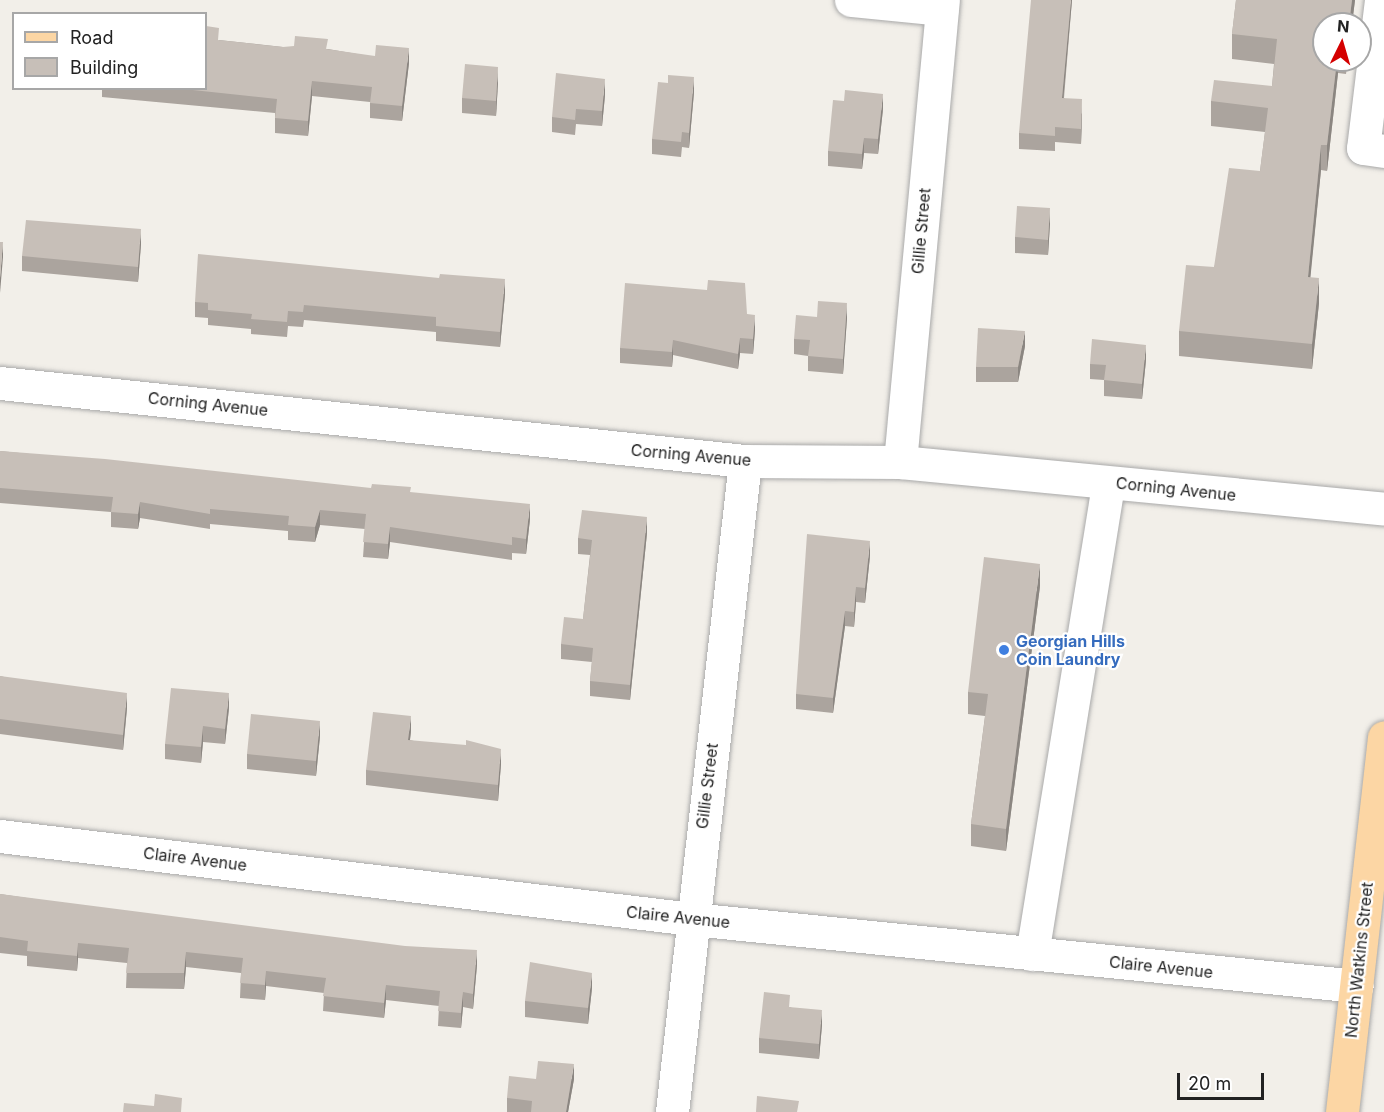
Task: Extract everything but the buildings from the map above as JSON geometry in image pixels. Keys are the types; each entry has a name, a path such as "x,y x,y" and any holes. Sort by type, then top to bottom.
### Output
{"main road":[{"name":"North Watkins Street","path":"1342,1112 1383,748"}],"street":[{"path":"851,0 943,4"},
{"path":"1381,0 1363,148 1384,151"},
{"name":"Gillie Street","path":"900,462 943,4"},
{"name":"Corning Avenue","path":"0,382 745,461 900,462 1384,509"},
{"name":"Gillie Street","path":"672,1112 745,461"},
{"path":"1032,954 1108,483"},
{"name":"Claire Avenue","path":"0,836 692,919 1357,986"}],"place":[{"name":"Georgian Hills Coin Laundry","path":"1004,650"}]}
